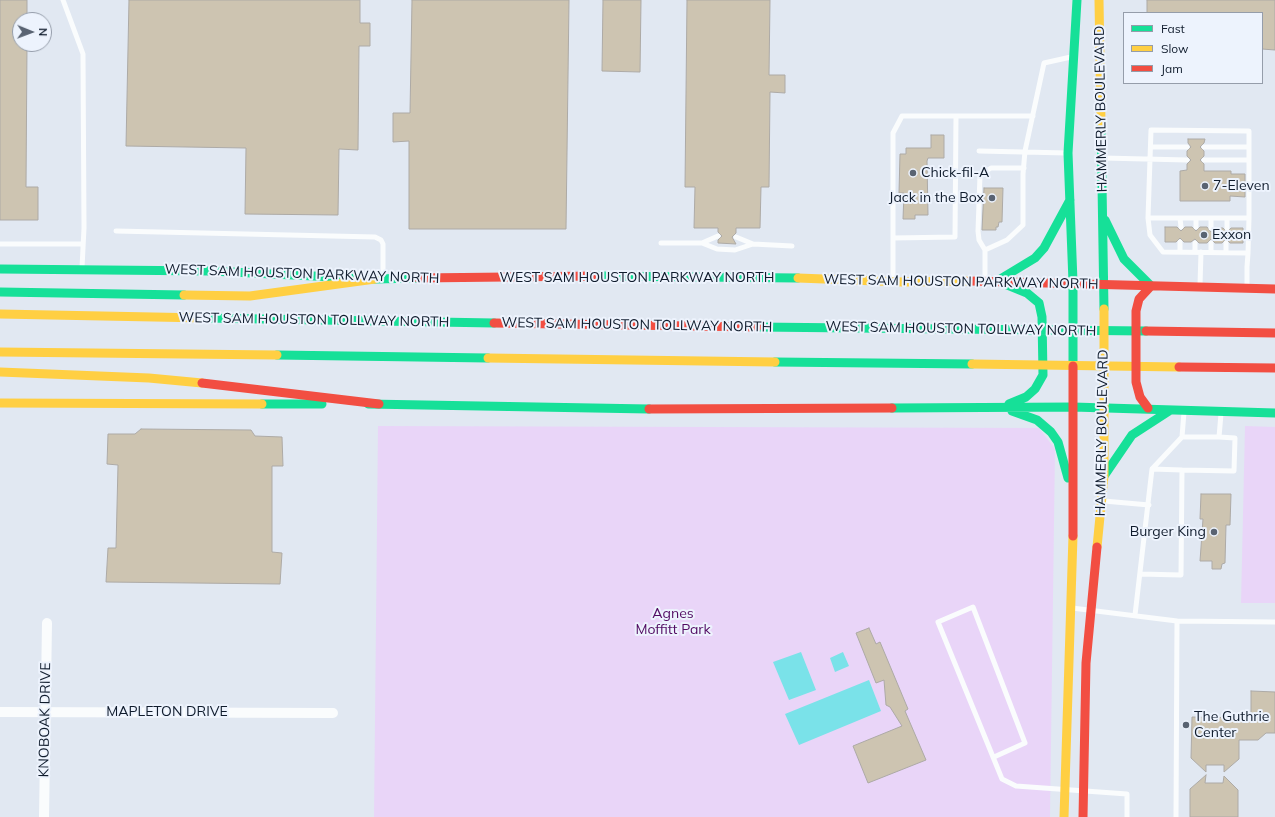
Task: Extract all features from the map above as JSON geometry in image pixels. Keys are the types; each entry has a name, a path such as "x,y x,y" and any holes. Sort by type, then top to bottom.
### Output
{"main road":[{"name":"HAMMERLY BOULEVARD","path":"1064,817 1074,407 1073,282 1068,153 1077,0"},
{"name":"HAMMERLY BOULEVARD","path":"1083,817 1086,663 1090,610 1103,501 1104,476 1104,284 1099,0"},
{"path":"997,281 1035,258 1044,248 1070,200"},
{"path":"1103,214 1119,251 1128,264 1151,286 1139,299 1136,311 1136,382 1140,397 1148,408"},
{"name":"WEST SAM HOUSTON PARKWAY NORTH","path":"0,269 211,271 379,279 578,276 792,278 893,282 1073,282 1151,286 1275,289"},
{"path":"0,292 250,296 379,279"},
{"path":"997,281 1027,293 1039,304 1042,317 1043,374 1035,389 1026,397 1002,407"},
{"name":"WEST SAM HOUSTON TOLLWAY NORTH","path":"0,314 531,324 1275,333"},
{"path":"0,352 1275,368"},
{"path":"0,372 149,378 235,386 379,404"},
{"path":"0,403 379,404 697,410 1074,407 1148,408 1169,411 1275,413"},
{"path":"1002,407 1037,420 1051,432 1058,442 1073,494"},
{"path":"1104,476 1132,435 1169,411"}],"street":[{"name":"KNOBOAK DRIVE","path":"44,817 47,623"},
{"name":"MAPLETON DRIVE","path":"0,712 333,713"}],"lane":[{"path":"63,0 83,54 82,269"},
{"path":"985,250 1007,240 1023,225 1025,151 1044,63 1074,57"},
{"path":"893,282 893,133 902,116 1033,116"},
{"path":"893,238 955,237 956,116"},
{"path":"1248,253 1162,252 1150,235 1148,218 1151,130 1249,131 1248,288"},
{"path":"1151,148 1188,147"},
{"path":"1204,147 1249,147"},
{"path":"979,151 1068,153"},
{"path":"1102,158 1188,160"},
{"path":"1204,160 1249,160"},
{"path":"985,281 985,250 979,240 978,231 980,175 991,168 1024,168"},
{"path":"1148,218 1249,218"},
{"path":"1180,218 1180,227"},
{"path":"1196,218 1196,227"},
{"path":"1211,218 1211,228"},
{"path":"1227,218 1227,228"},
{"path":"116,231 375,237 382,240 383,244 379,279"},
{"path":"661,243 702,243 718,236"},
{"path":"736,237 753,244 792,246"},
{"path":"1180,242 1180,252"},
{"path":"1195,242 1195,252"},
{"path":"702,243 717,250 735,250 753,244"},
{"path":"1211,243 1211,252"},
{"path":"1226,243 1226,252"},
{"path":"0,244 83,244"},
{"path":"1199,287 1201,252"},
{"path":"1135,616 1152,469 1182,437 1184,411"},
{"path":"1219,437 1221,412"},
{"path":"1152,469 1234,471 1235,438 1182,437"},
{"path":"1140,574 1181,575 1182,470"},
{"path":"1103,501 1148,505"},
{"path":"994,757 1025,743 973,607 938,622 1002,779 1016,786 1126,794 1127,817"},
{"path":"1069,607 1177,620 1275,622"},
{"path":"1176,817 1177,620"}],"green space":[{"name":"Agnes Moffitt Park","path":"378,426 1039,428 1055,449 1050,817 374,817"},
{"path":"1245,426 1275,427 1275,603 1241,603"}],"water":[{"path":"801,652 816,690 789,700 773,662"},
{"path":"843,652 849,666 835,672 830,658"},
{"path":"869,680 881,711 799,745 785,714"}],"building":[{"path":"0,0 27,0 27,12 12,12 12,52 27,52 26,187 38,187 38,220 0,220"},
{"path":"129,0 360,0 360,23 370,23 370,46 359,46 358,150 339,149 338,215 245,214 246,148 126,146"},
{"path":"412,0 569,0 566,229 409,229 409,141 393,142 393,113 410,113"},
{"path":"603,0 641,0 640,72 602,71"},
{"path":"687,0 770,0 769,75 785,75 785,93 770,92 769,187 761,187 760,228 736,228 736,233 732,237 736,244 718,243 718,240 722,236 718,232 718,228 694,228 695,187 685,187"},
{"path":"1147,0 1275,0 1275,50 1263,49 1263,12 1147,12"},
{"name":"Chick-fil-A","path":"931,135 944,135 944,158 928,158 927,161 928,215 915,215 915,219 903,219 904,193 899,193 900,154 906,154 906,148 931,148"},
{"name":"7-Eleven","path":"1188,139 1205,139 1204,143 1200,147 1204,151 1204,156 1200,160 1204,164 1204,171 1231,171 1231,174 1245,174 1245,197 1230,196 1230,201 1180,201 1180,171 1187,170 1187,164 1191,160 1187,156 1187,151 1191,147 1188,143"},
{"name":"Jack in the Box","path":"984,188 1003,188 1002,222 999,222 996,230 982,230"},
{"name":"Exxon","path":"1165,227 1177,227 1181,231 1185,227 1192,227 1196,231 1200,227 1207,227 1211,232 1215,228 1223,228 1227,232 1231,228 1243,228 1243,243 1230,243 1226,239 1222,243 1215,243 1211,239 1207,243 1199,243 1195,239 1191,242 1184,242 1180,238 1176,242 1165,242"},
{"path":"141,429 251,430 255,436 282,437 283,466 272,466 272,552 282,553 280,584 106,582 108,548 116,548 118,465 107,464 108,434 135,434"},
{"name":"Burger King","path":"1201,494 1231,494 1230,525 1226,525 1225,563 1222,564 1221,569 1212,569 1212,561 1200,561 1203,519 1200,519"},
{"path":"869,628 876,644 880,642 908,709 905,711 926,760 868,783 853,746 902,726 890,707 886,705 884,680 876,683 856,633"},
{"path":"1251,691 1275,692 1275,733 1266,733 1258,740 1239,740 1239,759 1224,772 1224,765 1206,765 1206,772 1191,758 1192,717 1251,718"},
{"path":"1206,775 1205,783 1223,783 1224,776 1238,790 1238,817 1190,817 1190,789"}],"traffic: fast":[{"path":"1073,366 1073,282 1068,153 1077,0"},
{"path":"1101,122 1104,309"},
{"path":"997,281 1035,258 1044,248 1070,200"},
{"path":"1105,220 1124,259 1151,286"},
{"path":"0,269 211,271 375,279 418,278"},
{"path":"596,276 798,278"},
{"path":"1005,284 1027,293 1039,303 1042,317 1043,375 1035,389 1026,397 1009,404"},
{"path":"0,292 184,295"},
{"path":"205,318 494,323"},
{"path":"757,327 1146,331"},
{"path":"277,355 488,358"},
{"path":"775,362 972,364"},
{"path":"262,404 322,404"},
{"path":"368,404 649,409"},
{"path":"892,408 1073,407 1275,413"},
{"path":"1012,411 1037,420 1051,432 1058,442 1068,478"},
{"path":"1104,476 1132,435 1169,411"}],"traffic: slow":[{"path":"1099,0 1101,122"},
{"path":"798,278 903,282 970,281"},
{"path":"184,295 250,296 375,279"},
{"path":"1097,547 1104,476 1104,309"},
{"path":"0,314 205,318"},
{"path":"0,352 277,355"},
{"path":"488,358 775,362"},
{"path":"972,364 1179,367"},
{"path":"0,372 149,378 202,383"},
{"path":"0,403 262,404"},
{"path":"1064,817 1073,536"}],"traffic: jam":[{"path":"418,278 596,276"},
{"path":"970,281 1275,289"},
{"path":"1148,408 1140,397 1136,382 1136,311 1139,299 1151,286"},
{"path":"494,323 757,327"},
{"path":"1146,331 1275,333"},
{"path":"1073,366 1073,536"},
{"path":"1179,367 1275,368"},
{"path":"202,383 379,404"},
{"path":"649,409 892,408"},
{"path":"1083,817 1086,663 1097,547"}],"place":[{"name":"Chick-fil-A","path":"913,173"},
{"name":"7-Eleven","path":"1205,186"},
{"name":"Jack in the Box","path":"992,198"},
{"name":"Exxon","path":"1204,235"},
{"name":"Burger King","path":"1214,532"},
{"name":"The Guthrie Center","path":"1186,725"}]}
